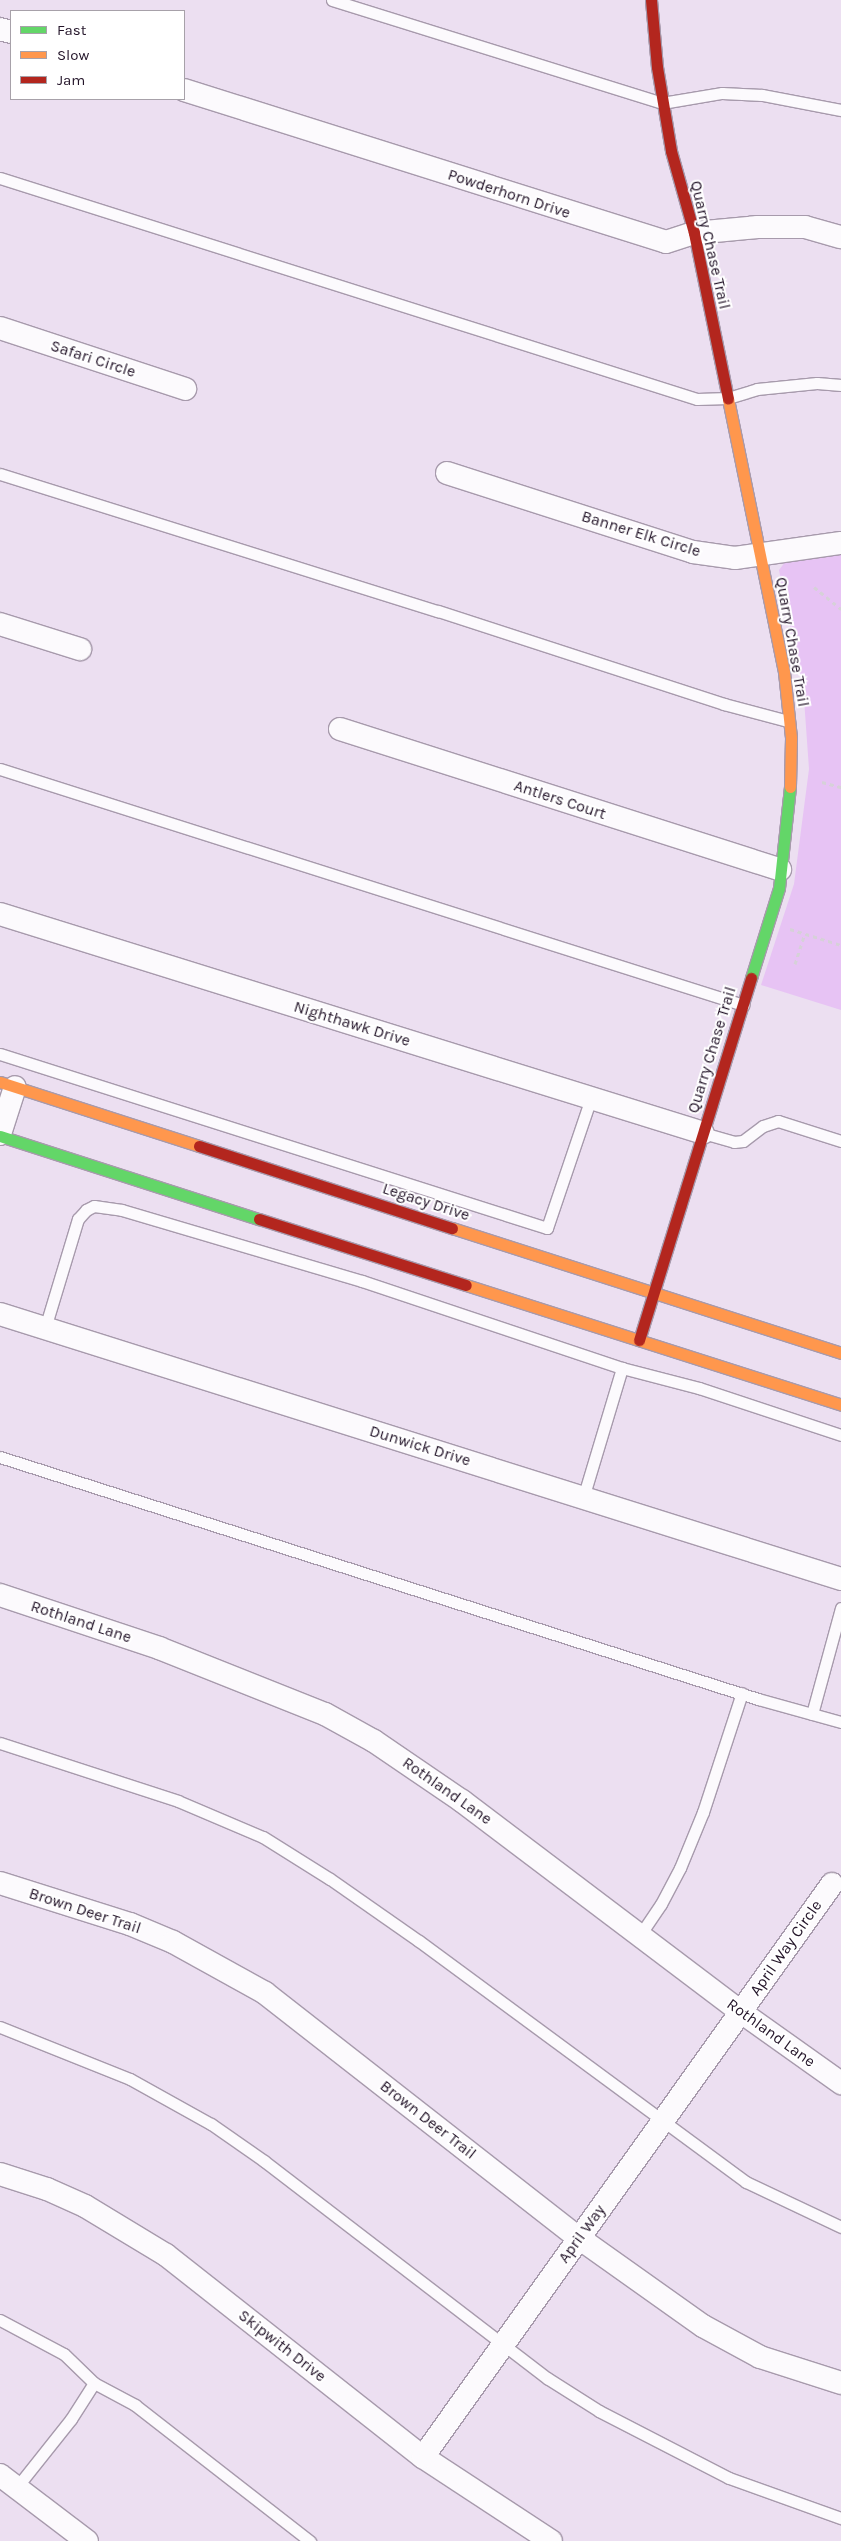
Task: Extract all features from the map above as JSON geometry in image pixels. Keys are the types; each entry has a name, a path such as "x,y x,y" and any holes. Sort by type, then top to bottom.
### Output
{"main road":[{"name":"Quarry Chase Trail","path":"639,1340 779,888 780,868 790,806 789,721 784,672 694,233 671,151 662,103 651,0"},
{"name":"Legacy Drive","path":"8,1084 841,1354"},
{"path":"0,1135 841,1405"}],"street":[{"name":"Powderhorn Drive","path":"185,90 666,242 694,233 758,227 805,228 841,237"},
{"name":"Safari Circle","path":"0,328 185,389"},
{"name":"Banner Elk Circle","path":"447,473 693,552 735,558 760,556 841,543"},
{"path":"0,624 80,649"},
{"name":"Antlers Court","path":"340,729 780,868"},
{"name":"Nighthawk Drive","path":"0,914 703,1133"},
{"path":"0,1135 8,1084"},
{"name":"Dunwick Drive","path":"0,1314 841,1579"},
{"name":"Rothland Lane","path":"0,1595 159,1648 325,1714 374,1741 462,1800 741,2012 841,2083"},
{"name":"Brown Deer Trail","path":"0,1883 130,1924 173,1942 265,1993 579,2238 732,2344 760,2357 841,2383"},
{"name":"April Way Circle","path":"741,2012 832,1884"},
{"name":"April Way","path":"423,2456 741,2012"},
{"name":"Skipwith Drive","path":"0,2174 47,2189 85,2206 166,2255 423,2456 551,2541"},
{"path":"9,2481 87,2541"}],"lane":[{"path":"332,0 662,103 722,93 762,95 841,110"},
{"path":"0,178 696,399 728,398 758,389 817,383 841,385"},
{"path":"0,474 438,611 724,704 789,721"},
{"path":"0,769 743,1005"},
{"path":"0,1054 547,1228 591,1098"},
{"path":"703,1133 734,1142 743,1141 763,1126 778,1121 841,1140"},
{"path":"45,1328 78,1219 86,1210 94,1206 122,1210 253,1247 445,1307 622,1368 699,1388 841,1435"},
{"path":"584,1498 622,1368"},
{"path":"0,1457 742,1693 841,1722"},
{"path":"812,1714 841,1608"},
{"path":"640,1935 661,1904 680,1868 703,1812 742,1693"},
{"path":"0,1743 178,1801 263,1837 330,1879 419,1941 662,2122 746,2182 841,2227"},
{"path":"0,2027 130,2079 210,2124 264,2161 547,2378 654,2442 729,2478 841,2518"},
{"path":"0,2320 64,2354 94,2383 142,2410 310,2541"},
{"path":"9,2481 71,2420 94,2383"}],"path":[{"path":"814,587 841,609"},
{"path":"822,782 841,787"},
{"path":"789,928 841,945"},
{"path":"795,964 805,934"}],"shaded area":[{"path":"841,554 841,1010 761,985 794,884 809,769 804,699 779,570 785,562"}],"traffic: fast":[{"path":"751,978 779,888 790,787"},
{"path":"0,1136 259,1219"}],"traffic: slow":[{"path":"728,399 784,672 791,738 790,787"},
{"path":"0,1082 199,1146"},
{"path":"452,1228 841,1353"},
{"path":"466,1285 841,1405"}],"traffic: jam":[{"path":"651,0 657,67 671,151 694,233 728,399"},
{"path":"639,1340 751,978"},
{"path":"199,1146 452,1228"},
{"path":"259,1219 466,1285"}]}
